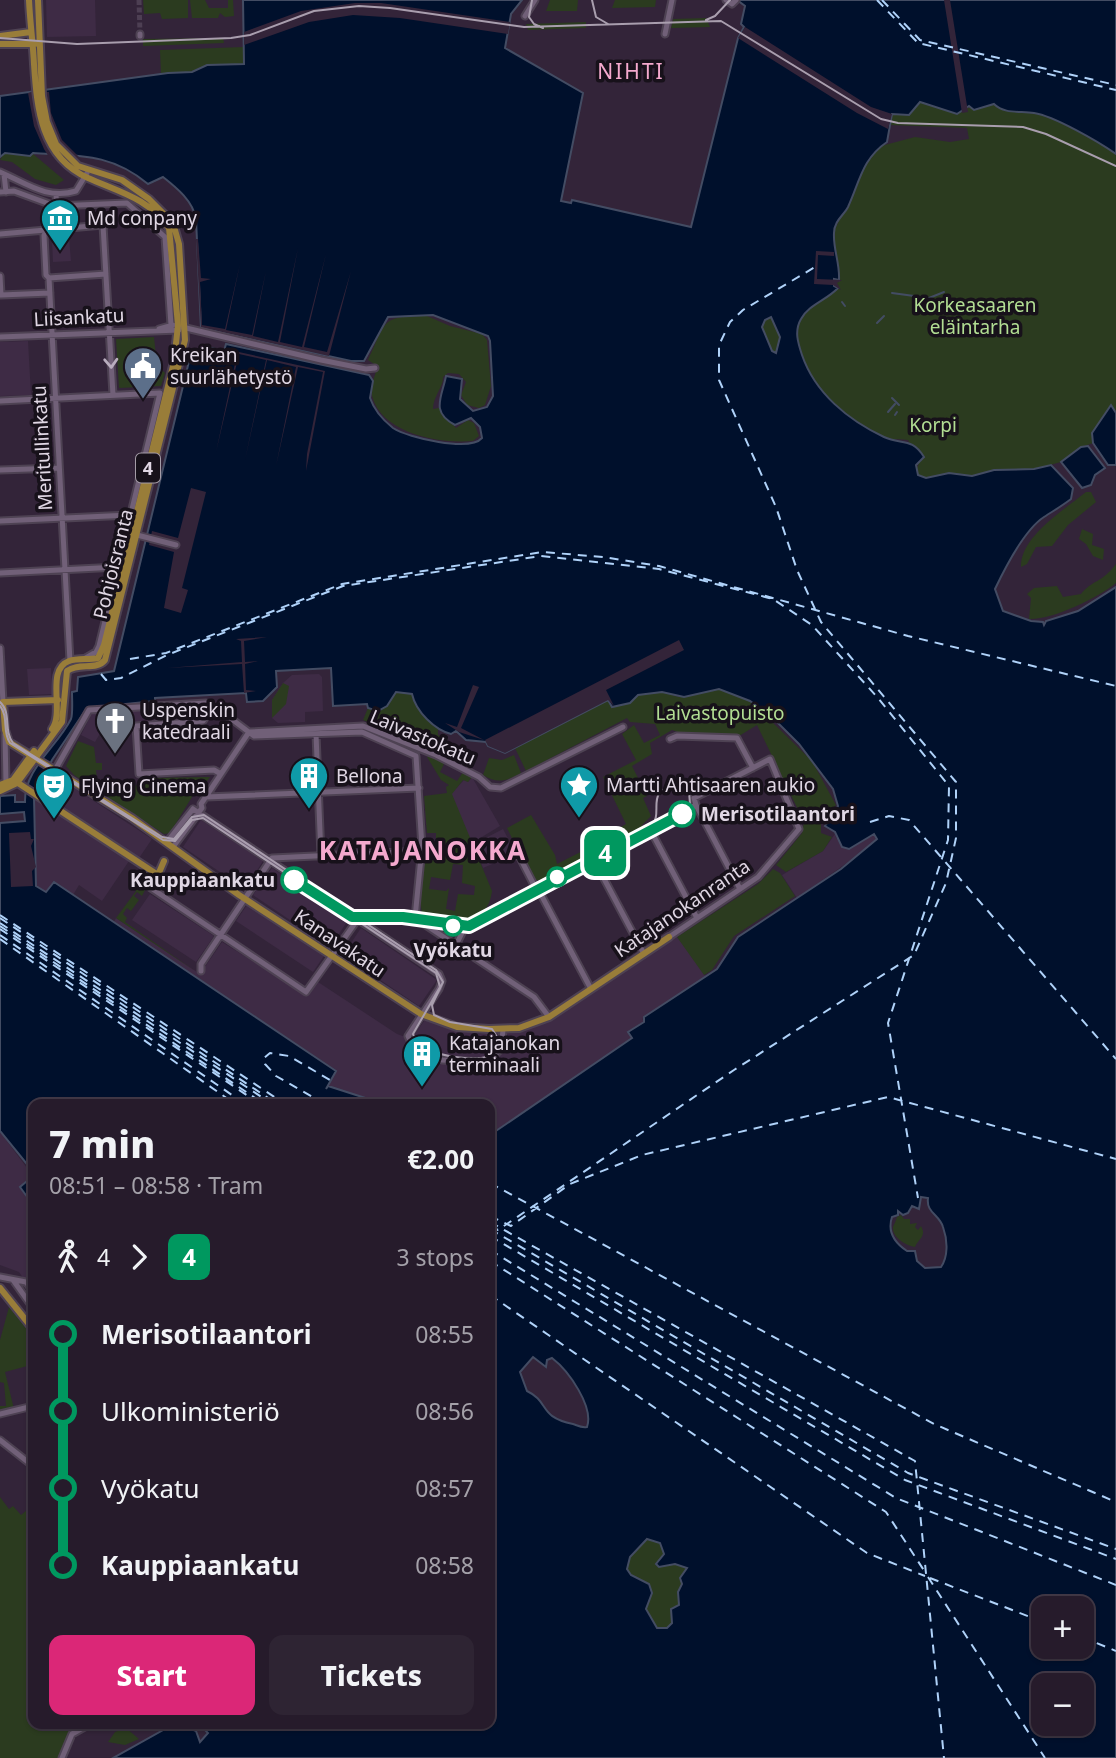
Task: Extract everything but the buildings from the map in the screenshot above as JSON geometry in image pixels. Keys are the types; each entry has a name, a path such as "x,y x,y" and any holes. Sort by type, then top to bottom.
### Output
{"main road":[{"path":"29,0 31,32 36,43"},
{"path":"38,0 37,64 47,122 61,152 75,167 87,174 122,180 142,193 166,214 172,236"},
{"path":"0,36 31,32"},
{"path":"0,44 36,43"},
{"name":"Pohjoisranta","path":"105,652 171,374 175,327 172,236"},
{"name":"Pohjoisranta","path":"123,568 136,535 186,329 172,236"},
{"path":"60,700 59,671 70,661 97,657 105,652"},
{"path":"0,791 33,756 57,720 67,671 75,667 102,664 105,652"},
{"path":"5,730 2,702 60,700"},
{"name":"Kanavakatu","path":"5,730 9,742 170,845 332,957 421,1014 464,1028 503,1030"},
{"path":"9,783 34,794 155,875 170,845"},
{"name":"Katajanokanranta","path":"503,1030 528,1026 549,1017 669,937"},
{"path":"0,1288 28,1322"},
{"path":"0,1295 10,1299"}],"street":[{"path":"525,16 535,0"},
{"path":"665,34 672,0"},
{"path":"87,174 76,191 56,194 44,192 2,173 3,192 14,191 57,206 121,202 172,236"},
{"path":"56,194 58,229"},
{"path":"0,234 103,225 113,395 0,401"},
{"name":"Meritullinkatu","path":"44,235 46,275 49,278 50,293 70,661"},
{"path":"49,278 106,274"},
{"path":"0,276 1,295 50,293"},
{"name":"Liisankatu","path":"0,337 175,327 186,329"},
{"path":"186,329 355,367 375,368"},
{"name":"Pohjoisranta","path":"84,659 93,654 99,646 123,568 130,515 160,393 113,395"},
{"path":"0,470 59,468"},
{"path":"0,522 130,515"},
{"path":"136,535 176,545"},
{"path":"0,573 123,568"},
{"path":"0,648 2,702"},
{"path":"55,770 89,710 206,704 217,708 249,732 170,845"},
{"path":"212,708 203,721 136,726 139,774 214,770 221,775"},
{"name":"Laivastokatu","path":"249,732 363,726 436,755 479,777 491,787 501,788 623,727"},
{"path":"5,730 9,783"},
{"name":"Laivastokatu","path":"249,732 254,736 362,732 416,756 419,788"},
{"path":"316,734 319,854"},
{"path":"670,739 677,736 737,738 753,768 695,798 696,805 740,889"},
{"name":"Katajanokanranta","path":"669,937 763,873 799,829 770,759 753,768"},
{"path":"206,797 316,795 419,788 422,851 415,918"},
{"path":"170,845 199,813 201,804"},
{"path":"358,918 415,918 468,925 696,805"},
{"path":"193,809 434,970 442,981 408,1038 419,1051 442,1060 486,1062 501,1049 503,1030"},
{"path":"650,829 697,918"},
{"path":"515,848 591,989"},
{"path":"201,971 201,964 220,935 269,862 277,857 422,851"},
{"path":"593,858 644,954"},
{"path":"155,875 148,886 306,992 358,918"},
{"path":"415,918 538,1001 549,1017"},
{"path":"456,945 464,929"},
{"path":"0,1278 28,1285"},
{"path":"12,1279 28,1301"},
{"path":"0,1414 28,1407"},
{"path":"0,1440 28,1462"},
{"path":"62,1758 72,1734 81,1729"}],"shaded area":[{"path":"46,0 95,0 96,36 47,37"},
{"path":"69,237 71,261 53,262 52,240"},
{"path":"28,341 31,395 0,396 0,342"},
{"path":"51,668 52,694 29,695 27,669"},
{"path":"319,674 322,677 323,711 305,712 305,722 278,723 272,718 272,700 283,683 292,675"},
{"path":"174,708 175,719 135,722 134,727 102,730 95,742 81,735 92,713"},
{"path":"51,773 152,839 137,861 131,858 102,901 79,885 73,895 54,882 46,893 36,886 33,798"},
{"path":"472,777 500,826 467,846 426,825 424,796 451,794 464,780 468,782"},
{"path":"201,820 263,861 245,889 183,847"},
{"path":"503,829 516,854 483,868 474,844"},
{"path":"874,833 877,836 875,843 797,898 782,875 823,851 835,834 836,838 854,846"},
{"path":"272,868 349,919 330,947 253,895"},
{"path":"150,894 214,936 196,962 132,920"},
{"path":"247,905 324,956 313,972 236,921"},
{"name":"Katajanokan terminaali","path":"116,918 200,974 222,942 307,995 318,982 397,1034 411,1039 425,1020 478,1034 523,1032 546,1022 676,935 706,977 642,1019 644,1021 629,1035 632,1038 495,1132 495,1099 368,1099 328,1087 326,1089 336,1070 114,922"},
{"path":"361,928 437,980 419,1006 343,955"},
{"path":"0,1132 28,1169 28,1180 20,1187 28,1198 28,1285 19,1272 0,1265"}],"green space":[{"path":"143,0 188,0 188,18 162,19 160,13 144,14"},
{"path":"190,0 205,0 209,8 228,8 228,0 233,0 234,16 225,17 220,13 218,18 192,18"},
{"path":"550,0 578,0 577,11 546,11"},
{"path":"615,0 656,0 655,7 612,8"},
{"path":"706,18 710,27 671,28 673,19"},
{"path":"586,22 586,28 528,30 526,24"},
{"path":"223,38 224,43 143,46 143,39"},
{"path":"244,47 245,64 207,65 192,72 161,74 160,50"},
{"name":"Korkeasaaren eläintarha","path":"920,102 955,113 993,104 1004,110 1041,115 1080,132 1116,154 1116,415 1093,443 1081,447 1061,462 1035,469 1008,469 972,476 949,473 922,478 915,473 919,463 908,440 886,438 855,421 822,391 809,374 800,355 796,338 799,321 834,287 834,231 871,154 881,146 915,137 950,142 969,139 967,128 889,125 892,114"},
{"path":"4,153 30,156 32,153 64,180 56,185 35,179 12,162 0,160"},
{"path":"758,308 789,325 773,367 753,317"},
{"path":"427,316 450,326 482,334 487,340 491,386 485,405 479,408 467,405 461,395 466,382 459,374 448,373 443,377 433,404 433,409 439,408 456,428 468,420 474,423 479,436 473,441 445,441 400,428 378,409 372,396 371,388 377,366 368,360 383,328 393,319"},
{"path":"154,337 157,365 165,373 161,386 119,388 116,339"},
{"path":"1086,492 1091,492 1096,502 1068,525 1052,546 1036,547 1027,564 1021,567 1023,556 1035,535"},
{"path":"1082,529 1093,534 1092,545 1104,549 1103,560 1093,556 1086,544 1079,539"},
{"path":"1116,564 1116,583 1108,589 1062,612 1029,619 1031,598 1027,594 1034,588 1057,586 1063,597 1081,594"},
{"path":"283,683 289,686 286,704 272,718 272,700"},
{"name":"Laivastopuisto","path":"719,689 750,701 771,716 768,718 812,761 836,805 821,821 821,833 832,837 823,851 786,872 776,865 802,833 804,822 757,725 739,736 684,734 672,730 650,743 652,754 632,766 647,796 643,798 651,816 642,825 643,828 542,881 532,879 507,828 531,815 555,855 557,864 606,839 605,836 626,824 603,777 636,760 622,734 634,725 644,743 660,735 655,724 630,722 627,718 526,771 515,748 608,700 615,706 630,703 638,695 662,692 679,697"},
{"path":"396,691 413,694 421,714 438,725 438,735 449,740 437,737 429,749 363,720 368,708 382,709"},
{"path":"78,741 94,747 96,763 102,763 102,770 96,770 98,789 135,786 148,778 210,777 202,788 195,792 170,833 164,834 74,775 66,766"},
{"path":"430,755 445,762 440,772 457,781 463,772 472,777 468,782 463,780 452,794 492,891 483,912 465,920 422,916 420,897 427,846 436,845 436,833 427,833 424,796 447,793 446,787 449,785 441,780 427,757","holes":["453,864 463,865 462,883 475,886 474,895 458,894 455,911 446,909 449,888 446,891 429,889 431,877 450,880"]},
{"path":"514,755 521,773 502,780 493,780 483,775 489,758 502,760"},
{"path":"773,869 780,873 795,896 734,936 712,970 704,975 677,937 758,884"},
{"path":"133,882 145,890 142,896 137,892 134,896 139,900 131,911 127,908 123,914 127,918 125,922 195,971 116,918 136,891 130,886"},
{"path":"901,1215 904,1219 910,1219 910,1224 917,1223 915,1227 918,1230 921,1226 923,1230 923,1235 915,1247 897,1238 893,1231 897,1217"},
{"path":"9,1307 28,1331 28,1366 5,1372 14,1409 0,1412 0,1406 6,1406 4,1383 0,1382 0,1340"},
{"path":"0,1497 9,1509 13,1506 21,1515 28,1509 28,1729 76,1729 68,1735 59,1758 0,1758"},
{"path":"671,1530 741,1692 673,1736 577,1543"},
{"path":"127,1729 139,1739 125,1745 108,1742 115,1732"}],"water":[{"path":"243,0 522,0 511,14 505,48 583,93 561,201 571,203 572,200 691,227 738,38 744,27 741,24 745,6 737,0 1116,0 1116,154 1053,119 1034,113 1007,111 994,104 974,110 969,106 957,114 920,102 909,115 892,114 887,142 867,163 848,207 834,229 839,280 834,279 834,286 838,288 804,314 797,332 808,369 824,393 846,414 871,430 890,439 906,442 920,451 924,457 916,465 918,475 926,478 949,473 972,476 994,470 1034,469 1051,465 1073,488 1071,499 1029,531 1010,560 995,589 1003,611 1031,621 1043,622 1044,625 1046,621 1078,611 1116,587 1116,1758 113,1758 165,1729 191,1729 196,1731 200,1742 208,1733 204,1729 495,1729 495,1132 632,1038 628,1032 644,1022 644,1017 717,969 738,937 841,869 877,839 874,834 849,849 842,847 835,832 825,826 838,806 833,789 799,744 774,719 750,701 719,689 684,697 662,692 638,695 630,703 612,707 608,700 505,753 488,746 486,742 466,740 456,731 451,734 439,729 422,714 412,694 396,692 387,706 378,711 368,708 367,704 333,706 331,668 276,671 277,687 263,701 247,702 246,693 155,698 155,701 87,708 52,760 34,797 36,886 46,892 54,882 336,1071 326,1089 328,1086 368,1099 28,1099 28,1165 0,1131 0,823 25,821 24,812 0,814 0,796 15,795 15,802 25,802 26,790 35,769 71,719 72,692 77,691 78,677 114,671 191,353 210,357 212,348 224,351 226,344 369,375 373,381 370,398 376,411 393,428 425,439 465,444 482,438 480,427 471,418 455,425 447,420 440,409 440,397 446,376 462,379 460,399 473,411 487,407 493,396 490,341 488,336 433,315 388,317 364,361 351,361 201,328 196,219 192,206 184,195 163,177 148,184 121,166 94,158 33,153 30,156 5,153 0,157 0,96 192,72 207,65 244,64","holes":["771,317 780,337 776,353 772,351 762,327 765,320","921,1197 928,1198 929,1207 941,1223 946,1238 945,1258 941,1267 925,1268 917,1261 915,1251 907,1251 893,1237 892,1217 898,1215 898,1211 903,1215 908,1213 912,1206 919,1209","533,1357 546,1367 547,1360 552,1358 566,1371 579,1390 587,1410 587,1427 554,1417 527,1391 520,1372","647,1539 660,1543 664,1554 656,1564 659,1567 675,1564 687,1568 680,1578 682,1584 678,1592 679,1605 671,1609 672,1623 667,1628 657,1628 646,1609 652,1593 649,1584 631,1575 627,1569 630,1557"]},
{"path":"1111,405 1116,413 1116,465 1108,465 1093,443 1092,433"},
{"path":"1088,446 1105,468 1095,475 1091,485 1082,488 1061,462 1081,447"},
{"path":"28,1180 28,1198 20,1187"}],"pier":[{"path":"944,0 950,0 968,112 962,113"},
{"path":"355,3 381,3 510,22 508,34 400,18 353,15 309,22 244,45 244,32 301,11"},
{"path":"745,27 871,107 892,114 888,129 857,113 738,38"},
{"path":"44,88 44,92 49,92 51,113 62,140 82,160 49,157 44,149 34,126 28,93"},
{"path":"196,239 201,278 211,279 200,282 202,325 225,329 240,264 226,330 252,335 266,271 253,336 278,342 298,248 280,342 302,347 326,254 304,347 327,352 351,271 329,356 201,327"},
{"path":"816,251 834,252 834,256 818,255 817,279 842,280 837,283 841,290 833,285 814,284"},
{"path":"225,349 325,371 306,471 323,372 298,367 276,466 296,367 267,360 245,460 266,360 239,354 216,452 237,354"},
{"path":"191,488 206,492 182,588 188,590 181,613 164,608 174,552 149,545 152,531 178,538"},
{"path":"267,637 244,641 245,662 258,661 245,664 246,690 256,691 244,693 242,664 167,668 242,662 241,641 236,639"},
{"path":"679,640 684,650 606,690 614,706 608,700 505,753 488,746 485,740"},
{"path":"473,685 479,687 461,728 484,740 459,732 445,723 457,727"},
{"path":"30,832 31,839 34,839 31,846 36,867 32,871 33,886 11,887 9,833"}],"waterway":[{"path":"892,293 929,298 944,292"},
{"path":"842,302 845,306"},
{"path":"877,323 884,316"},
{"path":"892,398 899,405"},
{"path":"888,412 895,404"}],"ferry route":[{"path":"877,0 918,43 1116,90"},
{"path":"882,0 920,40 1116,85"},
{"path":"495,1228 498,1230 734,1070 914,955 946,883 956,838 956,782 821,622 797,570 776,507 719,380 719,345 730,322 743,310 815,267"},
{"path":"130,659 166,653 342,584 542,552 603,557 659,566 908,636 1116,686"},
{"path":"101,674 106,680 121,678 167,655 343,586 541,556 659,569 773,599 812,625 878,698 949,786 948,840 888,1023 918,1198"},
{"path":"870,822 889,816 909,820 1116,1059"},
{"path":"0,915 277,1099"},
{"path":"0,918 270,1099"},
{"path":"0,923 264,1099"},
{"path":"0,926 257,1099"},
{"path":"0,929 253,1099"},
{"path":"0,935 238,1099"},
{"path":"0,939 228,1099"},
{"path":"316,1099 276,1076 265,1064 264,1058 270,1053 289,1056 330,1080"},
{"path":"495,1218 511,1226 570,1184 642,1155 888,1097 1116,1159"},
{"path":"495,1186 934,1424 1116,1502"},
{"path":"495,1225 915,1461 944,1758"},
{"path":"495,1232 908,1473 1116,1549"},
{"path":"495,1239 905,1480 1116,1559"},
{"path":"495,1253 896,1498 1116,1585"},
{"path":"495,1264 886,1512 925,1572"},
{"path":"495,1298 867,1553 925,1576"},
{"path":"928,1577 1045,1758"},
{"path":"930,1578 1031,1617"},
{"path":"1094,1642 1116,1651"}],"tunnel":[{"path":"139,0 140,34"}],"tram line":[{"path":"532,0 529,17 534,24 543,28"},
{"path":"592,0 596,17 608,24"},
{"path":"706,20 715,16 730,0"},
{"path":"0,38 77,44 231,38 250,35 314,11 359,6 524,27 721,21 881,119 898,123 1023,127 1046,134 1116,166"},
{"path":"0,702 6,711 8,733 13,743 162,837 174,839 192,817 204,815 436,970 443,982 432,1005 434,1015 450,1022 492,1029 499,1040 497,1052 490,1056 471,1058 447,1056 419,1047 413,1034 440,987 436,973 203,818 192,820 175,841 163,840 10,743 0,706"},
{"path":"356,918 400,917 457,926 472,925 508,903 683,814 690,804 689,792 677,785 661,792 656,802 655,821 651,827 646,832 640,836 627,843 620,846 600,853"},
{"name":"4","path":"294,880 352,917 403,917 469,926 498,908 682,814"}],"place":[{"name":"Md conpany","path":"60,252"},
{"name":"Kreikan suurlähetystö","path":"143,400"},
{"name":"Uspenskin katedraali","path":"115,755"},
{"name":"Bellona","path":"309,810"},
{"name":"Merisotilaantori","path":"682,814"},
{"name":"Martti Ahtisaaren aukio","path":"579,819"},
{"name":"Flying Cinema","path":"54,820"},
{"name":"Kauppiaankatu","path":"294,880"},
{"name":"Vyökatu","path":"453,926"},
{"name":"Katajanokan terminaali","path":"422,1088"}],"district":[{"name":"NIHTI","path":"631,71"},
{"name":"KATAJANOKKA","path":"423,850"}],"park label":[{"name":"Korpi","path":"933,425"}]}
